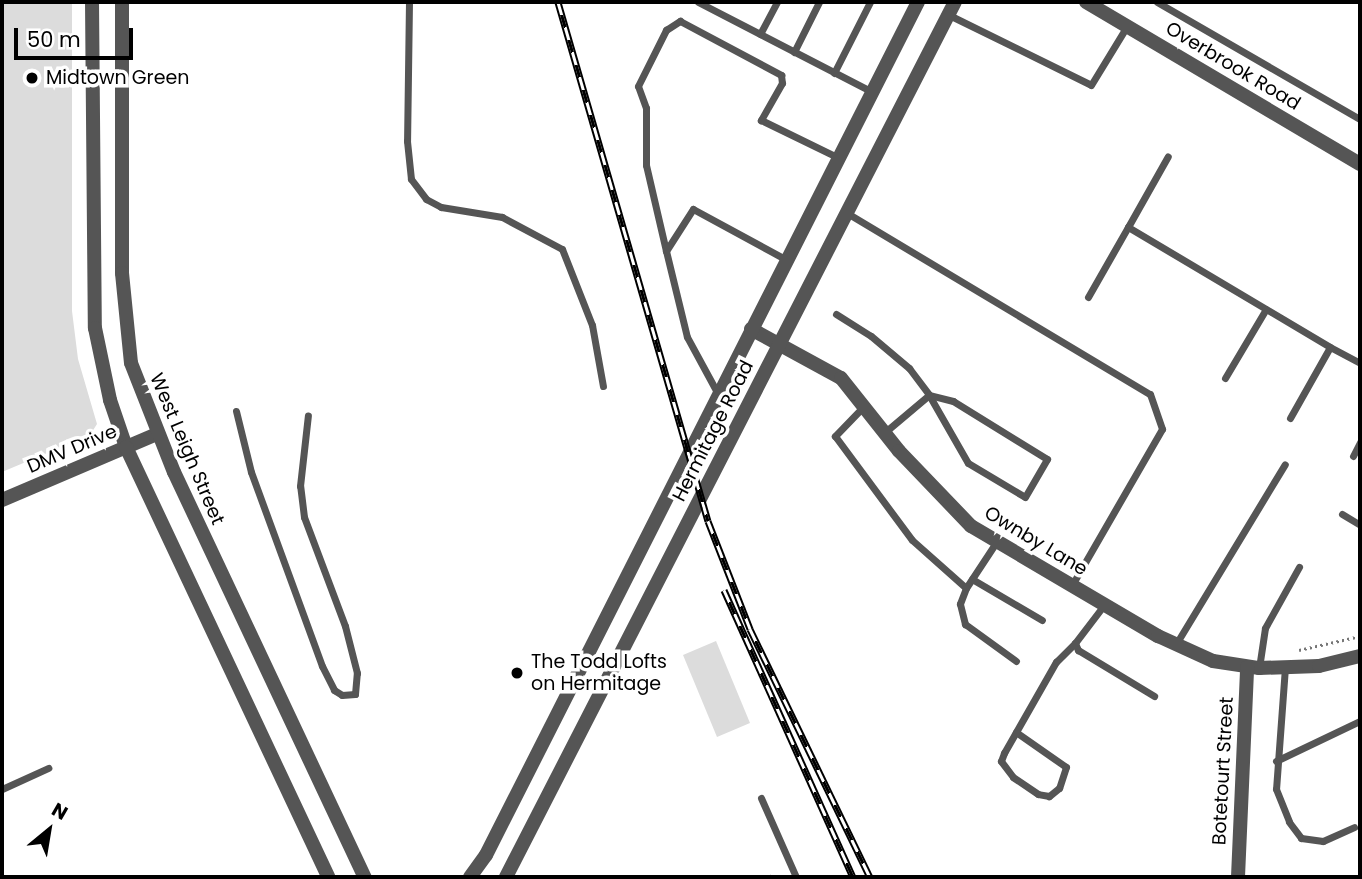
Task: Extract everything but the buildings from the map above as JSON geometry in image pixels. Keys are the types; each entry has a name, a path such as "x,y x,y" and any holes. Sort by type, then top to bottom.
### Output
{"street":[{"path":"92,2 95,328 107,388 126,447 328,877"},
{"name":"West Leigh Street","path":"122,2 125,321 138,389 365,877"},
{"name":"Hermitage Road","path":"470,877 486,855 918,2"},
{"name":"Overbrook Road","path":"1088,2 1360,164"},
{"name":"Hermitage Road","path":"506,877 952,8"},
{"name":"Ownby Lane","path":"751,329 841,378 885,432 971,526 1175,644 1213,661 1253,667 1320,666 1360,657"},
{"name":"DMV Drive","path":"2,500 157,434"},
{"name":"Botetourt Street","path":"1238,877 1253,667"}],"lane":[{"path":"409,2 407,141 411,178 426,199 441,207 502,217 562,249 592,325 603,386"},
{"path":"698,2 711,5 760,34 872,92"},
{"path":"760,34 777,2"},
{"path":"794,52 819,2"},
{"path":"834,73 870,2"},
{"path":"1157,2 1360,119"},
{"path":"952,8 1091,85 1127,26"},
{"path":"718,394 687,337 646,165 646,108 638,86 666,30 680,21 781,75 782,83 761,120 839,158"},
{"path":"1088,297 1168,156"},
{"path":"666,251 693,209 786,260"},
{"path":"848,213 1150,394 1162,429 1072,586"},
{"path":"1128,227 1330,347 1360,361"},
{"path":"1225,378 1266,309"},
{"path":"836,314 889,349 929,395 968,463 1026,497 1047,459 953,401 929,395"},
{"path":"1290,418 1330,347"},
{"path":"885,432 929,395"},
{"path":"865,405 835,436 912,540 966,588"},
{"path":"236,411 251,472 322,666 334,690 342,695 355,694 357,673 345,626 304,517 300,486 308,415"},
{"path":"1353,456 1360,442"},
{"path":"1175,644 1285,464"},
{"path":"1342,514 1360,525"},
{"path":"997,541 966,588 961,604 965,624 1016,661"},
{"path":"1253,667 1265,628 1299,567"},
{"path":"972,579 1042,620"},
{"path":"1016,732 1066,767 1059,788 1049,796 1038,794 1004,768 1001,761 1016,732 1056,662 1075,643 1104,604"},
{"path":"1075,643 1078,650 1154,696"},
{"path":"1285,667 1276,789 1289,822 1301,838 1323,841 1354,827"},
{"path":"1276,761 1360,721"},
{"path":"2,789 48,768"},
{"path":"761,799 796,877"}],"path":[{"path":"1297,651 1360,636"}],"shaded area":[{"path":"2,2 72,2 72,311 78,359 97,424 90,435 2,472"},
{"path":"716,641 750,723 717,737 683,655"}],"railway":[{"path":"558,2 708,521 750,629 870,877"},
{"path":"724,590 853,877"}],"place":[{"name":"Midtown Green","path":"32,78"},
{"name":"The Todd Lofts on Hermitage","path":"517,673"}]}
